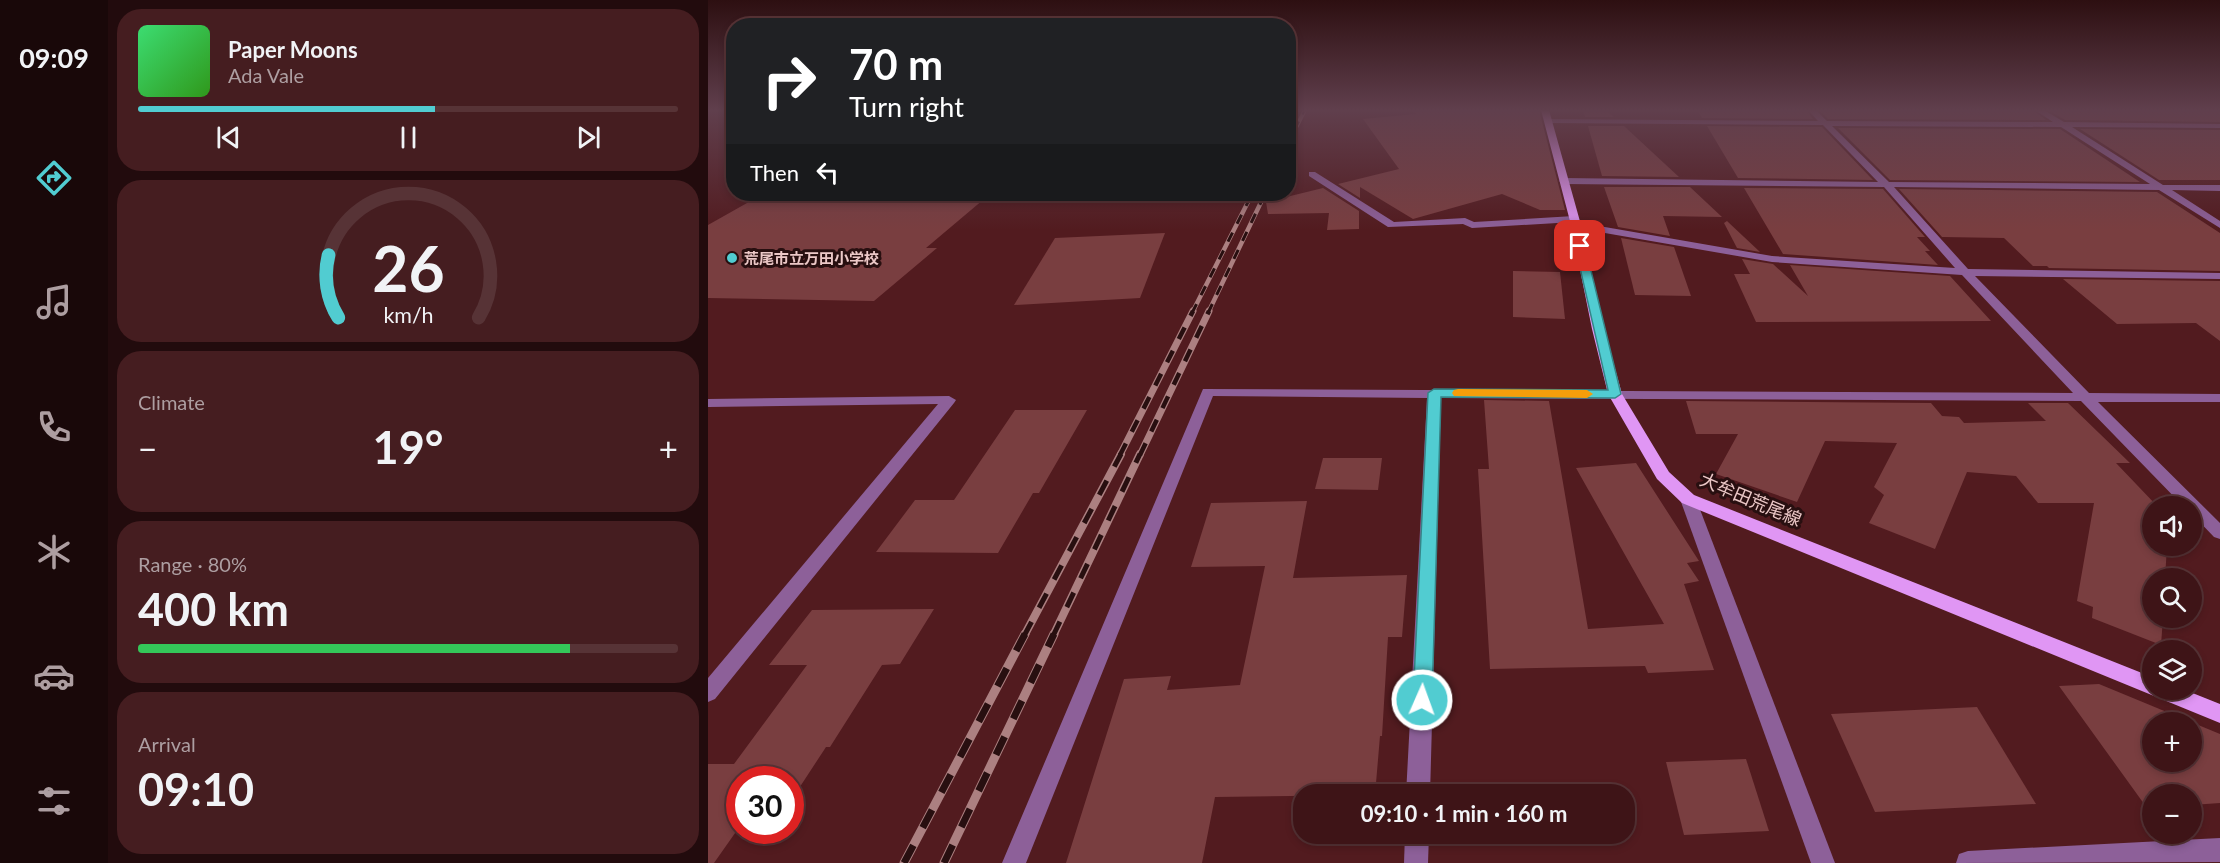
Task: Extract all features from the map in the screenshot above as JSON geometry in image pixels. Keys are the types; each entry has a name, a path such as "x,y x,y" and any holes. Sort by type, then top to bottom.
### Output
{"main road":[{"name":"大牟田荒尾線","path":"1556,150 1615,394 1663,476 1688,499 2142,682"},
{"path":"2186,700 2220,714"}],"street":[{"path":"1852,150 2083,395 2220,533"},
{"path":"2102,150 2220,225"},
{"path":"1312,174 1392,225 1465,221 1472,225 1575,222 1772,259 1965,272 2220,276"},
{"path":"1564,181 2220,188"},
{"path":"1014,863 1208,392 2083,395 2220,398"},
{"path":"1418,784 1434,393"},
{"path":"708,403 949,400 708,693"},
{"path":"1688,499 1823,863"},
{"path":"1416,863 1417,844"},
{"path":"1968,863 2220,850"}],"building":[{"path":"1386,150 1549,150 1565,210 1540,210 1502,194 1413,219 1360,187 1360,198 1338,184 1399,169"},
{"path":"1595,150 1650,150 1679,177 1602,176"},
{"path":"1721,150 1844,150 1873,180 1738,178"},
{"path":"1860,150 2092,150 2140,182 1890,180"},
{"path":"2113,150 2220,150 2220,180 2159,180"},
{"path":"1604,187 1690,187 1722,217 1663,216 1670,236 1618,227"},
{"path":"1323,188 1359,211 1359,229 1327,230 1329,213 1268,214 1266,202 1296,201 1296,195"},
{"path":"1744,188 1883,189 1925,237 1917,237 1930,251 1925,251 1938,265 1783,254"},
{"path":"1899,189 2157,192 2220,233 2220,271 2033,266 2004,238 1942,237"},
{"path":"751,201 982,201 926,248 937,248 874,301 708,298 708,225"},
{"path":"1727,221 1760,252 1737,248 1724,223"},
{"path":"1165,233 1140,298 1014,305 1055,238"},
{"path":"1621,238 1674,247 1691,296 1635,295"},
{"path":"1742,259 1773,264 1808,296 1790,265 1950,276 1991,321 1756,322 1734,274 1750,274"},
{"path":"1513,271 1560,272 1565,319 1513,317"},
{"path":"2063,279 2220,281 2220,341 2196,323 2117,324"},
{"path":"1484,400 1549,401 1588,629 1664,624 1576,468 1636,463 1699,561 1687,563 1699,581 1684,584 1714,670 1648,673 1645,666 1490,669 1478,469 1489,469"},
{"path":"1686,401 1931,403 1942,416 1959,417 1964,423 2046,421 2028,403 2068,403 2130,463 2116,463 2148,496 2142,496 2142,556 2166,556 2166,568 2142,568 2142,628 2162,628 2161,640 2148,640 2092,618 2093,607 2077,601 2094,503 2038,503 2016,476 1967,472 1935,549 1869,523 1884,495 1874,487 1897,443 1825,441 1797,502 1716,474 1738,434 1696,434"},
{"path":"1015,410 1087,410 1039,493 1033,493 998,553 876,552 915,500 954,500"},
{"path":"1323,458 1382,458 1378,490 1315,489"},
{"path":"1307,501 1293,578 1407,575 1402,637 1388,637 1382,736 1380,736 1376,784 1293,784 1293,796 1215,797 1202,863 1066,863 1124,679 1171,676 1167,690 1240,685 1265,566 1191,567 1211,503"},
{"path":"934,609 900,664 882,665 830,747 826,747 804,781 804,766 726,766 727,844 714,863 708,863 708,764 734,764 807,665 769,665 812,610"},
{"path":"2099,684 2167,712 2142,712 2142,772 2202,772 2202,727 2220,734 2220,803 2202,804 2202,784 2142,784 2142,801 2059,686"},
{"path":"1977,707 2036,804 1875,812 1831,714"},
{"path":"1746,759 1769,831 1684,835 1666,762"}],"railway":[{"path":"1192,313 1248,201"},
{"path":"1208,313 1262,201"},
{"path":"1120,455 1193,311"},
{"path":"1140,455 1209,311"},
{"path":"1024,636 1121,454"},
{"path":"1053,636 1140,454"},
{"path":"904,863 1025,634"},
{"path":"944,863 1054,634"}],"slow traffic":[{"path":"1458,393 1587,394"}],"place":[{"name":"荒尾市立万田小学校","path":"732,258"}],"route":[{"path":"1422,700 1434,393 1615,394 1580,246"}]}
